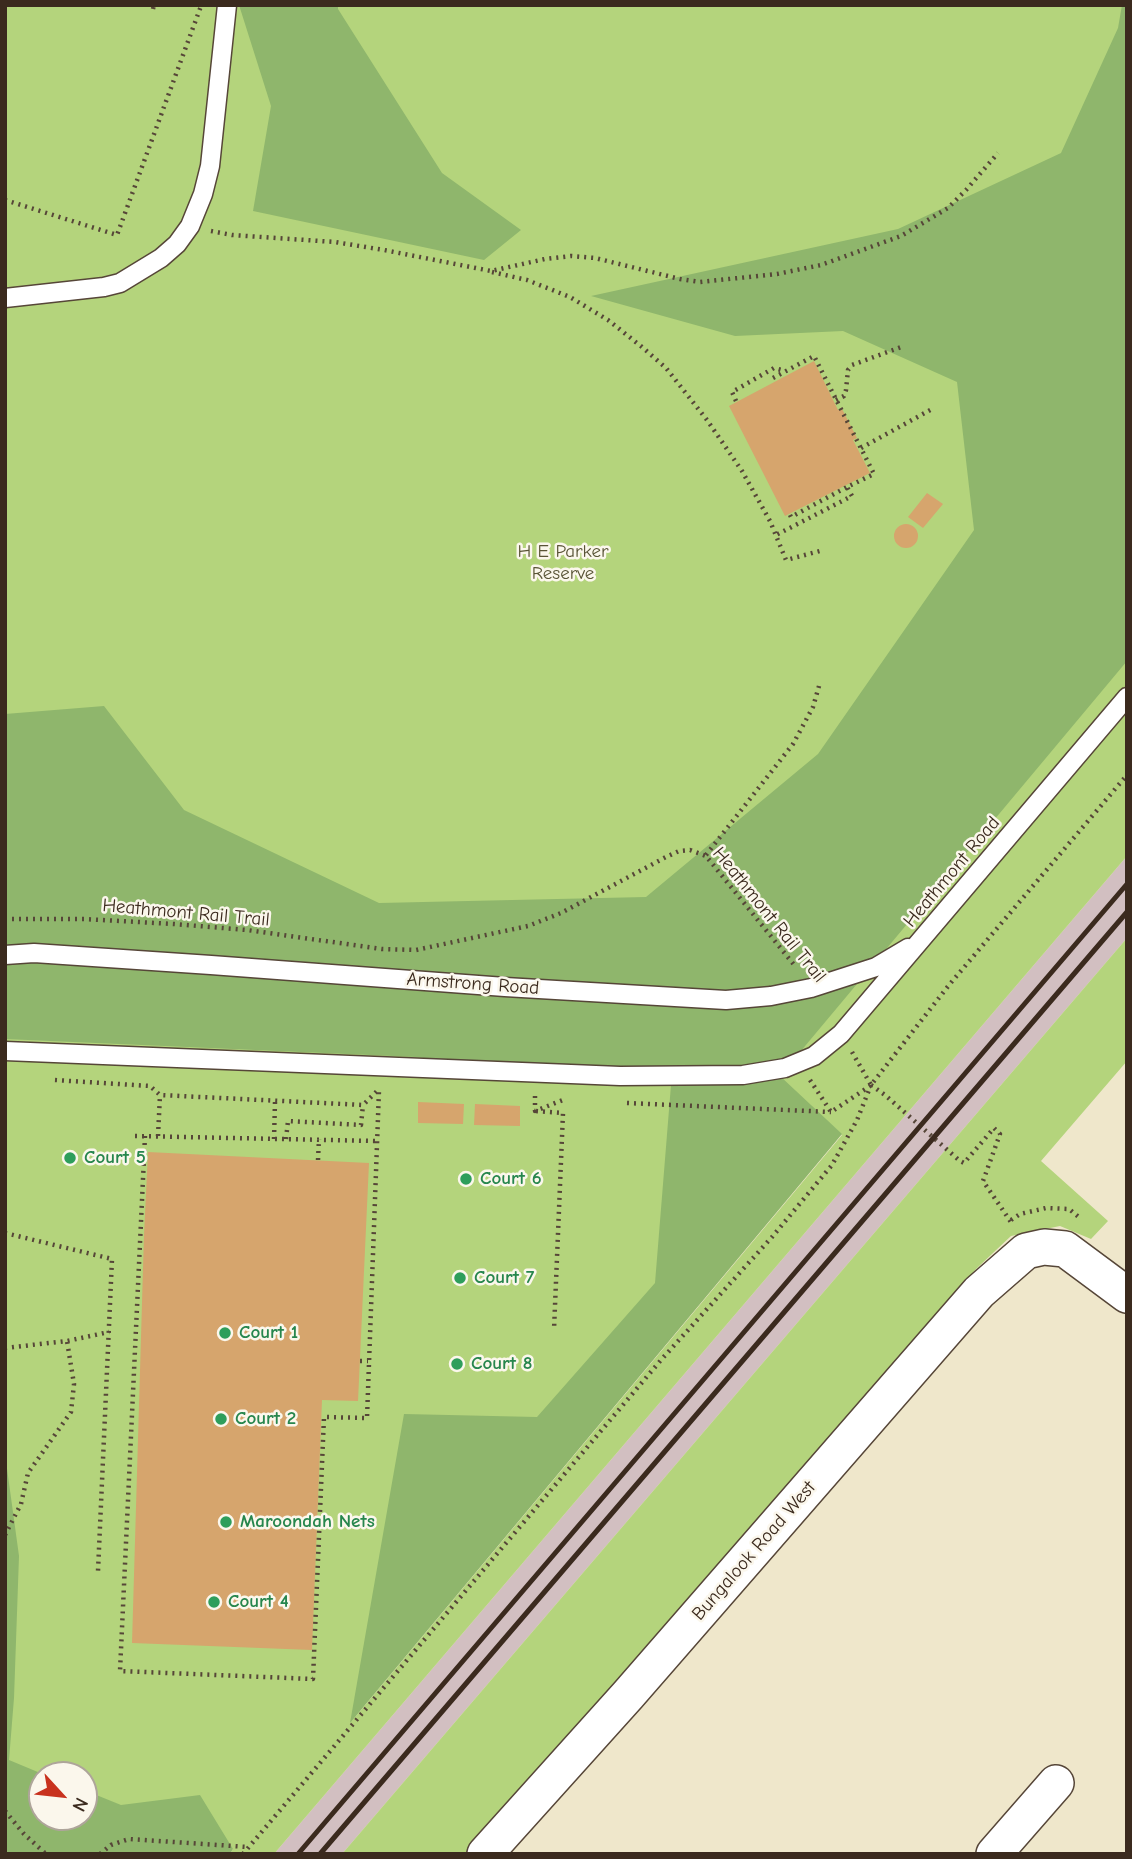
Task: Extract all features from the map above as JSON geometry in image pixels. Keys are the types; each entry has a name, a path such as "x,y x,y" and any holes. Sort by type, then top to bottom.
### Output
{"street":[{"path":"1026,1251 1044,1247 1065,1249 1127,1295"},
{"name":"Bungalook Road West","path":"485,1854 628,1695 979,1292 1026,1251"},
{"path":"994,1854 1056,1783"}],"lane":[{"path":"5,298 120,283 161,258 177,244 190,226 203,194 210,166 227,5"},
{"name":"Heathmont Road","path":"799,1063 827,1048 841,1034 1127,697"},
{"name":"Armstrong Road","path":"5,955 34,953 726,1000 771,996 811,988 876,967 928,933"},
{"path":"5,1051 620,1076 744,1074 785,1068 799,1063"}],"path":[{"path":"5,200 117,235 201,5"},
{"path":"491,271 571,256 595,258 700,282 777,274 821,265 886,242 948,208 998,153"},
{"path":"190,226 232,235 323,241 384,250 491,271 550,288 591,309 658,361 707,420 743,471 786,559 820,551"},
{"path":"836,400 844,396 848,370 852,365 904,346"},
{"path":"773,378 814,356 874,474 791,517 790,515"},
{"path":"736,401 732,392 774,369 786,371"},
{"path":"861,448 932,410"},
{"path":"776,535 852,496 847,487"},
{"path":"706,856 793,744 813,707 819,686"},
{"path":"243,1854 662,1360 832,1165 857,1120 871,1085 949,985 1127,775"},
{"name":"Heathmont Rail Trail","path":"5,919 165,923 416,950 528,926 561,914 679,851 699,852 706,856 811,988"},
{"path":"841,1034 871,1085 960,1161 964,1163 994,1128 1000,1134 983,1181 1011,1220 1026,1251"},
{"path":"799,1063 831,1112"},
{"path":"45,1079 150,1086 160,1095 363,1105"},
{"path":"620,1102 831,1112 871,1085"},
{"path":"145,1136 120,1671 313,1679 324,1417 367,1418 380,1089 363,1105 361,1125 288,1121 286,1139"},
{"path":"158,1136 160,1095"},
{"path":"523,1095 536,1096 535,1111"},
{"path":"535,1111 559,1100 573,1098"},
{"path":"274,1139 275,1101"},
{"path":"535,1111 563,1113 554,1330"},
{"path":"135,1136 377,1141"},
{"path":"318,1160 319,1139"},
{"path":"5,1233 112,1259 98,1571"},
{"path":"5,1348 67,1341 109,1332"},
{"path":"5,1535 21,1504 28,1473 71,1412 75,1384 67,1341"},
{"path":"360,1360 368,1361"},
{"path":"5,1811 23,1834 46,1854"},
{"path":"100,1854 111,1845 129,1839 248,1847"}],"shaded area":[{"path":"1127,856 1127,938 342,1854 274,1854"}],"green space":[{"name":"H E Parker Reserve","path":"5,5 1127,5 1127,856 274,1854 230,1854 233,1849 98,1813 98,1761 28,1761 28,1773 5,1771","holes":["828,1122 842,1135 351,1722"]},
{"path":"239,5 338,5 338,9 442,173 521,230 484,260 253,211 271,106"},
{"path":"1122,5 1127,5 1127,661 780,1076 842,1134 350,1723 404,1414 537,1417 655,1283 671,1085 415,1057 5,1039 5,714 104,706 184,810 379,903 646,897 818,754 974,530 957,382 843,331 735,336 591,296 898,229 1061,153 1118,28"},
{"path":"1127,938 1127,1061 1041,1161 1108,1221 1091,1239 1060,1226 1011,1236 976,1269 476,1848 467,1854 342,1854"},
{"path":"5,1454 19,1556 9,1760 28,1768 28,1831 98,1831 98,1796 121,1805 200,1795 233,1849 230,1854 5,1854"}],"building":[{"path":"814,361 838,410 842,409 857,438 853,440 870,473 785,516 729,406"},
{"path":"927,493 943,504 923,528 908,517"},
{"path":"901,524 911,524 918,531 918,541 911,548 901,548 894,541 894,531"},
{"path":"418,1102 464,1104 463,1124 418,1123"},
{"path":"475,1104 520,1106 520,1126 474,1125"},
{"name":"Maroondah Nets","path":"148,1152 369,1163 358,1401 322,1400 312,1650 132,1643"}],"railway":[{"path":"298,1854 1127,884"},
{"path":"320,1854 1127,912"}],"place":[{"name":"Court 5","path":"70,1158"},
{"name":"Court 6","path":"466,1179"},
{"name":"Court 7","path":"460,1278"},
{"name":"Court 1","path":"225,1333"},
{"name":"Court 8","path":"457,1364"},
{"name":"Court 2","path":"221,1419"},
{"name":"Maroondah Nets","path":"226,1522"},
{"name":"Court 4","path":"214,1602"}]}
